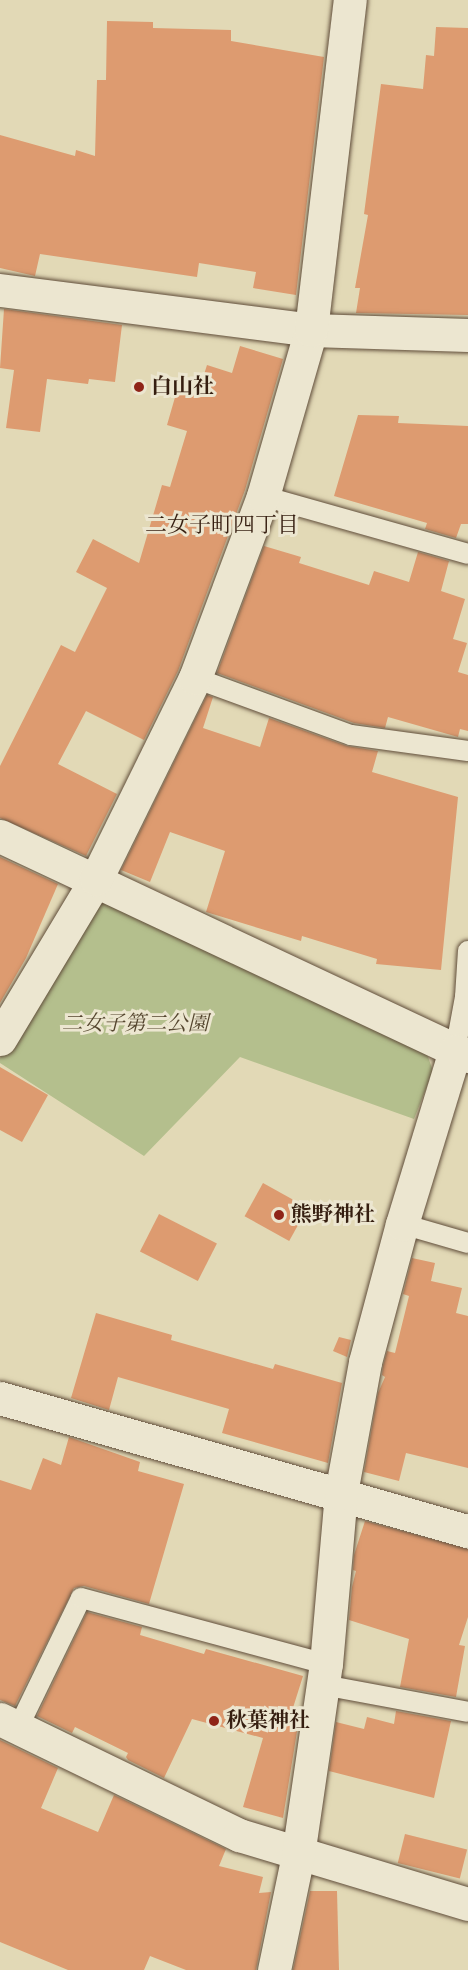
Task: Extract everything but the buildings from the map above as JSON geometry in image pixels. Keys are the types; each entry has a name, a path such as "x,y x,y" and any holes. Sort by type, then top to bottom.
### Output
{"street":[{"path":"0,1039 96,879 195,678 263,496 310,330 350,0"},
{"path":"0,290 310,330 468,335"},
{"path":"0,836 96,879 462,1053 402,1224 365,1362 341,1493 325,1675 298,1855 274,1970"},
{"path":"0,1398 341,1493 468,1531"},
{"path":"9,1723 239,1835 298,1855 468,1904"}],"lane":[{"path":"263,496 468,554"},
{"path":"195,678 351,735 468,751"},
{"path":"462,1053 468,951"},
{"path":"402,1224 468,1243"},
{"path":"9,1723 81,1598 325,1675 468,1712"}],"green space":[{"name":"二女子第二公園","path":"106,902 427,1054 433,1071 414,1119 240,1057 144,1156 0,1063 0,1058 87,908"}],"place":[{"name":"白山社","path":"139,387"},
{"name":"熊野神社","path":"279,1215"},
{"name":"秋葉神社","path":"214,1721"}],"district":[{"name":"二女子町四丁目","path":"222,526"}]}
